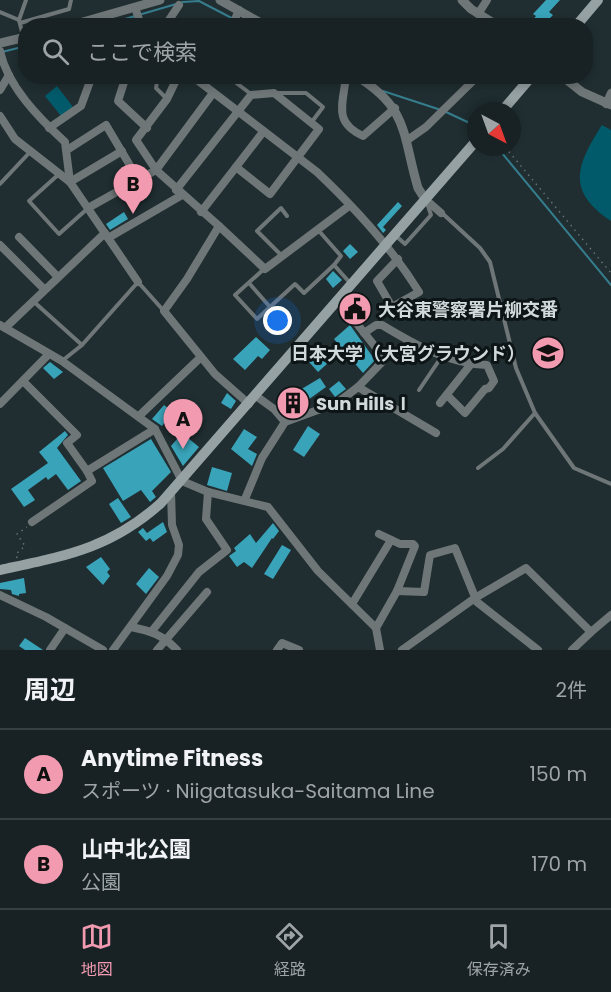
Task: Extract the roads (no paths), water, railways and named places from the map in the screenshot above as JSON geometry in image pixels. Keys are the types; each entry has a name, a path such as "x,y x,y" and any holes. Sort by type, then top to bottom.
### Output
{"main road":[{"path":"583,18 598,0"},
{"path":"510,102 525,84"},
{"path":"0,570 104,543 151,513 182,481 467,151"}],"street":[{"path":"97,18 160,0"},
{"path":"220,0 252,18"},
{"path":"462,0 483,18"},
{"path":"478,15 487,0"},
{"path":"170,18 179,5"},
{"path":"135,7 138,18"},
{"path":"236,18 239,10"},
{"path":"0,43 18,39"},
{"path":"1,54 9,75 38,118 65,142 70,182"},
{"path":"0,90 9,75"},
{"path":"49,128 81,106 89,84"},
{"path":"123,84 118,101 147,128"},
{"path":"174,84 167,99 136,140 156,170 265,269 319,231 349,206"},
{"path":"202,84 317,172 398,260 419,291 392,307 377,281 398,260"},
{"path":"345,84 342,118 348,129 363,136 395,108"},
{"path":"368,84 382,94 395,108 418,188 425,199 441,213"},
{"path":"406,141 426,127 470,84"},
{"path":"572,84 582,92 608,104 611,93"},
{"path":"88,208 156,170 213,93"},
{"path":"236,167 270,194 319,129 274,93 251,95 179,193 107,235 2,326 62,362 155,429 182,481 208,492 245,499 268,507 289,530 318,571 376,628 380,650"},
{"path":"0,116 15,139 70,182 138,282"},
{"path":"67,150 106,125 138,179"},
{"path":"201,212 263,132"},
{"path":"70,182 122,151"},
{"path":"219,226 187,279 164,311 201,357 252,400 274,409 285,422"},
{"path":"20,237 57,276"},
{"path":"0,245 44,289"},
{"path":"245,499 262,458 285,422 337,403 358,387 385,359 338,300"},
{"path":"364,333 376,325 382,325 424,350 471,364 487,365 494,381 465,413 447,395"},
{"path":"0,404 49,354"},
{"path":"139,416 201,357"},
{"path":"440,403 471,364"},
{"path":"23,381 77,435 67,443 92,481 32,522"},
{"path":"358,387 436,433"},
{"path":"87,471 155,429"},
{"path":"113,650 167,576 178,555 179,545 172,525 171,492"},
{"path":"152,631 199,572 226,550 206,519 208,492"},
{"path":"376,628 396,591 415,546 400,544 379,534"},
{"path":"352,604 391,540"},
{"path":"396,591 424,592 430,555 455,548 475,598 538,650"},
{"path":"402,650 475,598 526,568 591,632"},
{"path":"157,650 207,592"},
{"path":"0,596 65,628 103,650"},
{"path":"572,650 611,615"},
{"path":"131,627 152,631 166,639 177,650"},
{"path":"50,650 65,628"},
{"path":"277,650 282,643 299,650"}],"lane":[{"path":"20,18 26,0"},
{"path":"34,18 69,9 71,0"},
{"path":"0,12 18,21"},
{"path":"157,84 156,88 167,99"},
{"path":"237,84 251,95"},
{"path":"274,93 306,93 323,107 311,123"},
{"path":"0,184 31,151"},
{"path":"59,174 28,201 59,234 88,208"},
{"path":"283,256 257,231 281,208 288,216"},
{"path":"441,213 480,248 490,262 516,368 535,412 574,468 611,484"},
{"path":"265,269 235,295 257,319 295,284 304,293 341,256 319,231"},
{"path":"334,265 352,284"},
{"path":"62,362 81,345 138,282 164,311"},
{"path":"249,283 270,307"},
{"path":"32,301 81,345"},
{"path":"419,390 443,356"},
{"path":"478,468 503,449 535,412"}],"waterway":[{"path":"128,18 183,2 199,1 232,18"},
{"path":"2,52 18,48"},
{"path":"383,91 441,110"},
{"path":"446,112 467,122"},
{"path":"504,156 611,285"}],"place":[{"name":"山中北公園","path":"133,214"},
{"name":"大谷東警察署片柳交番","path":"355,309"},
{"name":"日本大学（大宮グラウンド）","path":"548,353"},
{"name":"Sun HillsⅠ","path":"293,403"},
{"name":"Anytime Fitness","path":"183,449"}]}
